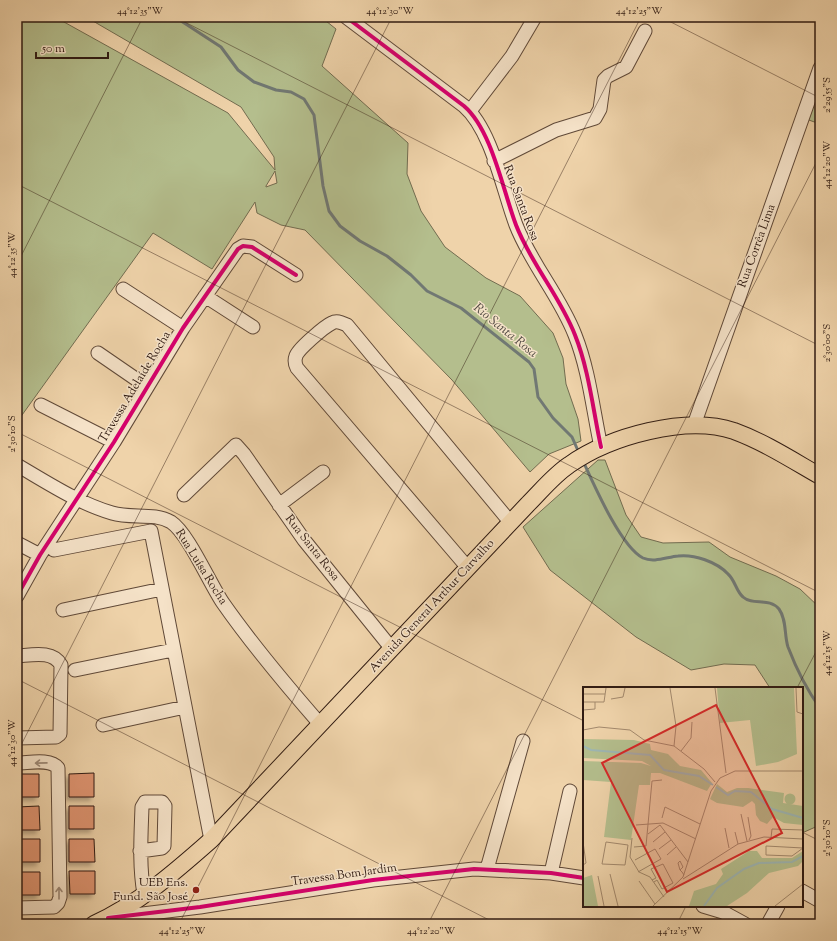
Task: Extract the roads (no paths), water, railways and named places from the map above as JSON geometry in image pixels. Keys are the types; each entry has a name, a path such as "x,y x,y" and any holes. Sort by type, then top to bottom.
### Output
{"main road":[{"name":"Avenida General Arthur Carvalho","path":"101,921 144,894 211,840 549,483 569,465 596,449 671,427 694,424 714,427 750,438 820,476"}],"street":[{"name":"Rua Santa Rosa","path":"346,17 470,111 484,135 522,238 554,294 575,335 586,373 596,449"},
{"path":"470,111 512,56 535,17"},
{"path":"494,161 556,130 596,118 600,109 604,80 608,76 626,67 645,31"},
{"name":"Rua Corrêa Lima","path":"694,424 820,68"},
{"name":"Travessa Adelaíde Rocha","path":"17,596 40,555 114,442 146,386 183,328 238,250 243,246 248,245 257,249 296,275"},
{"path":"123,289 183,328"},
{"path":"205,296 253,328"},
{"path":"468,568 296,368 296,355 300,349 332,322 339,321 347,325 511,523"},
{"path":"98,354 146,386"},
{"path":"41,406 114,442"},
{"name":"Rua Santa Rosa","path":"184,495 236,445 244,454 304,540 392,649"},
{"name":"Rua Luísa Rocha","path":"17,465 76,499 121,516 164,518 178,528 222,602 265,660 320,724"},
{"path":"279,505 323,472"},
{"path":"54,550 151,531 211,840"},
{"path":"17,543 40,555"},
{"path":"63,610 162,589"},
{"path":"75,670 173,650"},
{"path":"17,656 50,655 55,657 61,665 60,734 56,737 17,738"},
{"path":"103,725 185,707"},
{"path":"487,869 523,741"},
{"path":"17,763 49,762 58,768 60,897 58,903 54,907 17,908"},
{"path":"551,873 570,791"},
{"path":"140,851 140,870 144,894"},
{"name":"Travessa Bom Jardim","path":"101,921 373,880 487,869 551,873 583,878"},
{"path":"803,892 820,901"},
{"path":"706,907 723,912 745,924"},
{"path":"768,924 777,907"}],"waterway":[{"name":"Rio Santa Rosa","path":"175,17 221,47 238,70 254,82 276,90 291,92 304,99 314,115 323,186 329,211 340,226 360,241 387,256 411,275 427,291 461,308 529,362 534,369 538,397 553,418 572,437 579,453"},
{"name":"Rio Santa Rosa","path":"583,461 617,529 635,552 643,558 652,560 678,556 691,556 705,560 718,566 728,574 739,592 747,600 771,603 779,609 782,613 788,647 791,655 806,686 820,708"}],"place":[{"name":"UEB Ens. Fund. São José","path":"196,890"}]}
